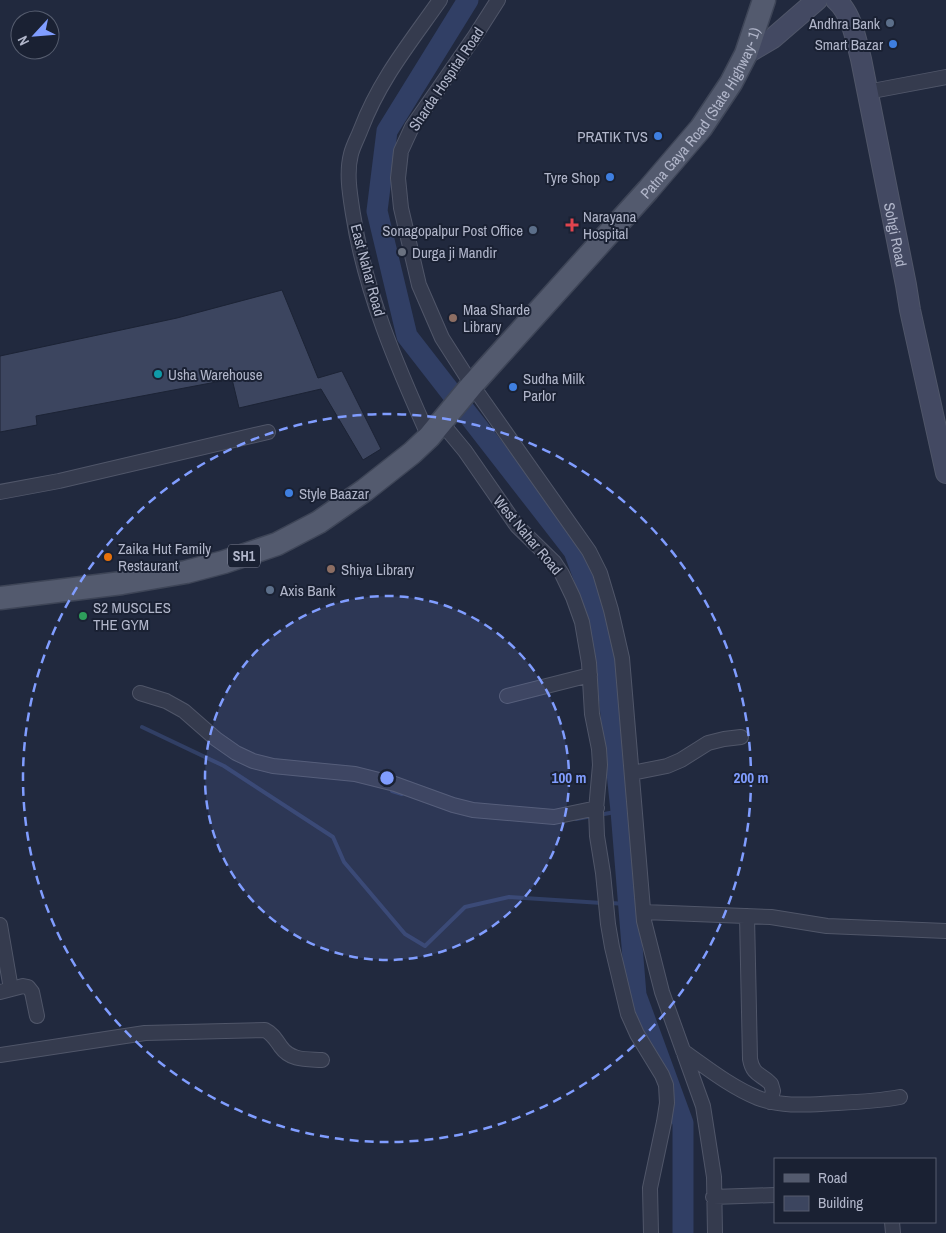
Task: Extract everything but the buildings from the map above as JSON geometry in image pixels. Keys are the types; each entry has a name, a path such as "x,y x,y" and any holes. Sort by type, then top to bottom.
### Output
{"main road":[{"name":"Patna Gaya Road (State Highway- 1)","path":"467,391 648,190 701,128 731,84 746,54 764,0"},
{"name":"SH1","path":"0,598 122,583 186,572 224,562 276,544 319,522 334,512 412,453 439,425 467,391"}],"street":[{"name":"East Nahar Road","path":"439,425 396,364 357,245 349,189 351,155 373,99 408,43 440,0"},
{"name":"Sharda Hospital Road","path":"498,0 412,127 401,151 398,178 401,208 419,285 467,391 571,524 589,550 600,573 622,658 644,921 662,992 703,1106 714,1177 715,1233"},
{"path":"746,54 773,38 817,0"},
{"name":"Sohgi Road","path":"836,0 841,4 852,25 861,59 910,310 946,473"},
{"path":"867,92 946,77"},
{"name":"West Nahar Road","path":"439,425 465,451 517,526 542,550 562,574 582,622 590,675 592,714 599,749 597,836 608,924 628,1014 637,1034 666,1085 667,1103 650,1188 651,1233"},
{"path":"0,492 268,432"},
{"path":"507,696 590,675"},
{"path":"140,693 166,701 184,711 216,739 252,761 273,766 355,774 395,784 453,806 473,810 554,817 597,809"},
{"path":"632,773 667,766 681,760 708,743 741,737"},
{"path":"644,912 779,918 828,926 946,931"},
{"path":"747,916 750,1059 756,1074 771,1084 773,1091 770,1102"},
{"path":"0,925 5,990 26,986 31,989 37,1016"},
{"path":"0,1054 146,1033 265,1030 273,1035 288,1054 303,1059 322,1060"},
{"path":"683,1052 725,1080 758,1098 770,1102 804,1105 884,1100 900,1097"},
{"path":"713,1197 774,1195"}],"waterway":[{"path":"468,0 387,131 377,211 407,336 574,551 586,583 605,657 621,811 636,995 683,1123 683,1233"},
{"path":"142,727 224,766 333,837 344,862 405,934 425,946 465,907 509,897 602,903"},
{"path":"392,791 402,794"},
{"path":"576,819 621,811"},
{"path":"609,903 629,904"}],"place":[{"name":"Andhra Bank","path":"890,23"},
{"name":"Smart Bazar","path":"893,44"},
{"name":"PRATIK TVS","path":"658,136"},
{"name":"Tyre Shop","path":"610,177"},
{"name":"Narayana Hospital","path":"572,225"},
{"name":"Sonagopalpur Post Office","path":"533,230"},
{"name":"Durga ji Mandir","path":"402,252"},
{"name":"Maa Sharde Library","path":"453,318"},
{"name":"Usha Warehouse","path":"158,374"},
{"name":"Sudha Milk Parlor","path":"513,387"},
{"name":"Style Baazar","path":"289,493"},
{"name":"Zaika Hut Family Restaurant","path":"108,557"},
{"name":"Shiya Library","path":"331,569"},
{"name":"Axis Bank","path":"270,590"},
{"name":"S2 MUSCLES THE GYM","path":"83,616"}]}
